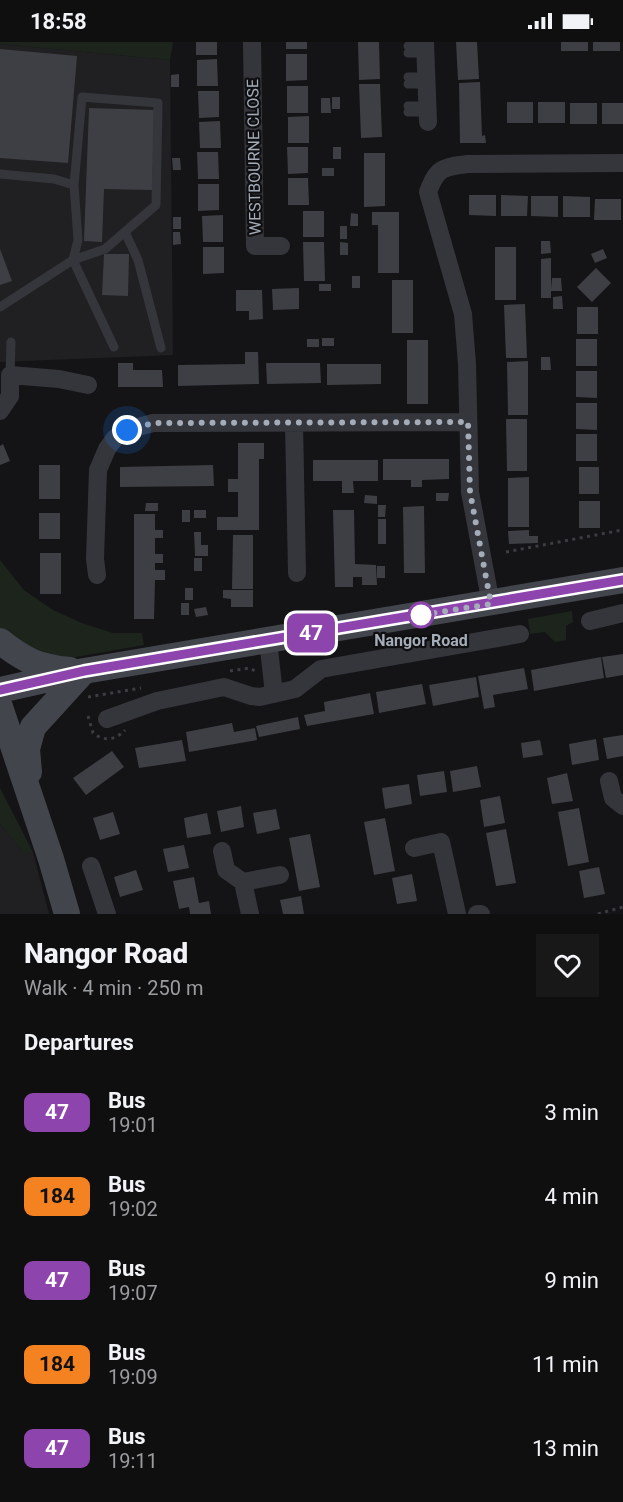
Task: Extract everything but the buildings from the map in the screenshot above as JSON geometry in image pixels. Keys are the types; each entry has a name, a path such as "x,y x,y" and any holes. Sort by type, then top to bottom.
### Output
{"main road":[{"path":"0,690 84,671 623,580"},
{"path":"0,641 16,653 44,668 84,671"},
{"path":"31,799 27,749 33,727 84,671"},
{"path":"0,707 67,914"},
{"path":"0,764 31,799"}],"street":[{"name":"WESTBOURNE CLOSE","path":"252,42 255,246 282,246"},
{"path":"418,48 427,80 428,113"},
{"path":"491,604 470,492 467,364 463,314 428,192 435,175 446,167 468,164 623,163"},
{"path":"0,411 10,396 10,375 59,379 88,385"},
{"path":"97,575 95,559 98,470 107,449 115,438 127,430 153,423 468,422"},
{"path":"294,423 297,573"},
{"path":"590,621 623,612"},
{"path":"107,719 157,701 224,687 260,697 295,688 321,669 520,634"},
{"path":"268,640 274,694"},
{"path":"609,781 613,798 623,806"},
{"path":"414,848 441,842 457,914"},
{"path":"222,851 225,870 243,882 250,914"},
{"path":"91,866 107,914"},
{"path":"243,882 280,875"}],"lane":[{"path":"408,80 427,80"},
{"path":"0,307 73,260 105,249 156,205 158,103 82,97 74,185 78,240 73,260 114,347"},
{"path":"408,109 428,113"},
{"path":"0,174 54,179 74,185"},
{"path":"125,232 138,260 161,348"},
{"path":"10,375 11,342"}],"path":[{"path":"506,552 622,530"},
{"path":"598,914 623,907"}],"shaded area":[{"path":"0,42 173,42 170,60 0,44"},
{"path":"0,44 170,60 173,355 0,362"},
{"path":"0,560 24,590 53,610 113,633 142,633 144,645 52,660 0,629"},
{"path":"572,611 573,622 566,626 566,640 555,642 545,632 530,634 528,619"},
{"path":"0,788 33,852 23,852 0,824"},
{"path":"0,824 23,852 33,852 49,914 0,914"}],"bus line":[{"name":"47","path":"0,690 84,671 623,580"}],"place":[{"name":"Nangor Road","path":"421,615"}],"route":[{"path":"127,430 153,423 468,422 470,492 491,604 421,615"}]}
